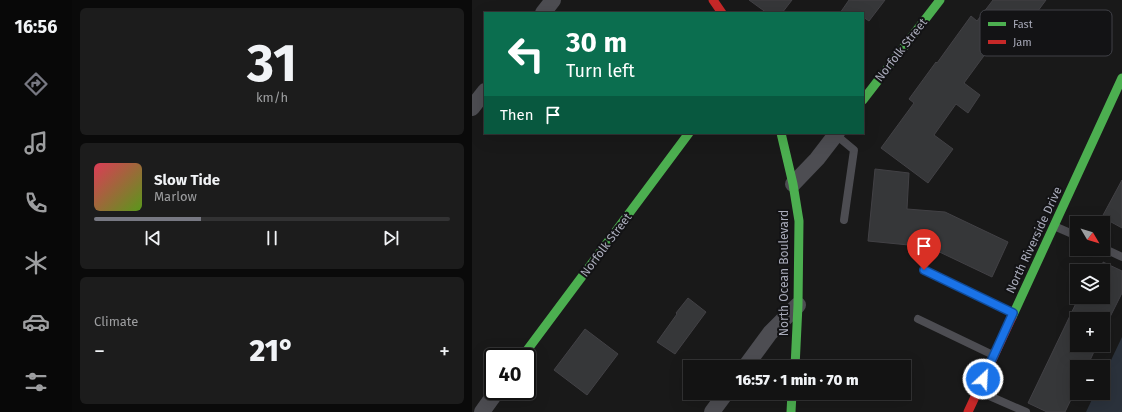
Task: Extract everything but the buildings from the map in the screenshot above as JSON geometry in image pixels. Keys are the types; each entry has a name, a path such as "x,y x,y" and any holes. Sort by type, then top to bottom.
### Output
{"street":[{"path":"544,12 553,0"},
{"path":"712,0 721,12"},
{"name":"Norfolk Street","path":"864,99 940,0"},
{"name":"North Riverside Drive","path":"968,412 1122,78"},
{"path":"472,108 484,92"},
{"name":"Norfolk Street","path":"529,348 688,134"},
{"name":"North Ocean Boulevard","path":"780,134 793,184 799,221 798,305 795,360"},
{"path":"793,184 817,159 836,134"},
{"path":"750,360 770,333 798,305"},
{"path":"482,412 491,400"},
{"path":"712,412 721,400"},
{"path":"791,412 792,400"}],"lane":[{"path":"836,134 854,150 844,220"},
{"path":"1054,226 1070,233"},
{"path":"1110,251 1122,257"},
{"path":"924,270 1013,313"},
{"path":"918,319 994,355"},
{"path":"978,390 1026,412"}],"shaded area":[{"path":"1122,337 1122,412 1086,412 1092,400 1110,400 1110,362"}],"traffic: fast":[{"path":"864,99 940,0"},
{"path":"1012,317 1122,78"},
{"path":"529,348 688,134"},
{"path":"781,134 793,184 799,221 798,305 795,360"},
{"path":"791,412 792,400"}],"traffic: jam":[{"path":"713,0 721,12"},
{"path":"968,412 1012,317"}],"route":[{"path":"924,270 1013,313 983,379"}]}
